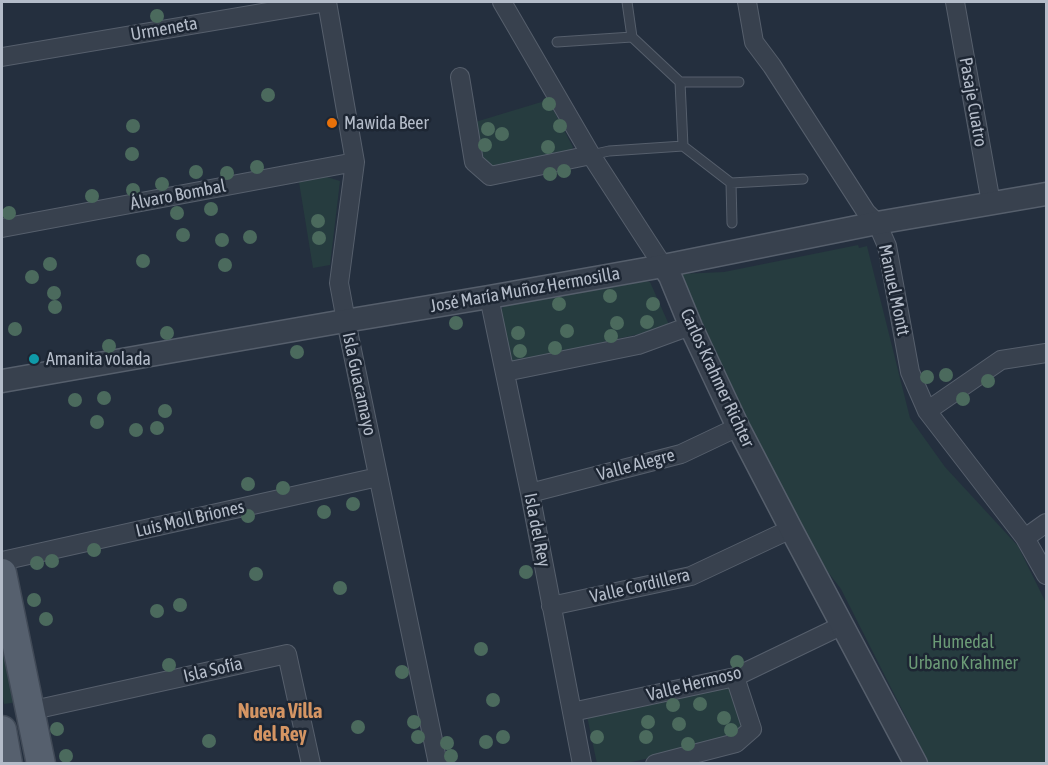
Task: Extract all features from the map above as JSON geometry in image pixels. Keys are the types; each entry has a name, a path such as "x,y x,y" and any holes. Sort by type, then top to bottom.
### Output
{"main road":[{"path":"2,573 40,764"}],"street":[{"name":"Urmeneta","path":"2,57 327,2"},
{"name":"Isla Guacamayo","path":"327,2 355,162 339,283 438,764"},
{"name":"Carlos Krahmer Richter","path":"502,2 591,155 670,276 738,427 916,764"},
{"name":"Manuel Montt","path":"747,2 754,42 772,66 866,212 877,223 887,246 910,372 927,411 1025,538 1047,575"},
{"name":"Pasaje Cuatro","path":"955,2 991,203"},
{"path":"460,77 474,162 490,176 591,155"},
{"name":"Álvaro Bombal","path":"2,228 355,162"},
{"name":"José María Muñoz Hermosilla","path":"2,381 663,266 877,223 1047,194"},
{"name":"Isla del Rey","path":"489,297 530,493 582,764"},
{"path":"505,372 638,345 691,327"},
{"path":"927,411 1000,360 1047,353"},
{"name":"Valle Alegre","path":"530,493 681,454 738,427"},
{"name":"Luis Moll Briones","path":"2,561 378,477"},
{"path":"1025,538 1047,524"},
{"name":"Valle Cordillera","path":"551,606 691,576 791,529"},
{"name":"Valle Hermoso","path":"572,712 735,677 843,625"},
{"name":"Isla Sofía","path":"29,711 287,654 311,764"},
{"path":"655,764 736,743 752,729 735,677"}],"lane":[{"path":"627,2 632,37 680,82 740,81"},
{"path":"557,42 632,37"},
{"path":"680,82 683,146"},
{"path":"591,155 609,151 683,146 731,183 803,179"},
{"path":"731,183 732,223"}],"green space":[{"path":"548,100 573,147 569,155 493,170 479,155 472,123"},
{"path":"327,177 340,181 330,265 313,268 299,182"},
{"name":"Humedal Urbano Krahmer","path":"858,245 859,248 867,246 910,418 945,467 1018,546 1046,603 1046,763 929,763 841,589 804,541 680,274 724,272"},
{"path":"637,279 650,282 670,327 511,363 499,312 505,305"},
{"path":"2,621 18,702 4,704 2,691"},
{"path":"726,685 736,692 744,723 732,740 627,763 597,764 587,716"}],"place":[{"name":"Mawida Beer","path":"332,123"},
{"name":"Amanita volada","path":"34,359"}],"district":[{"name":"Nueva Villa del Rey","path":"280,724"}]}
